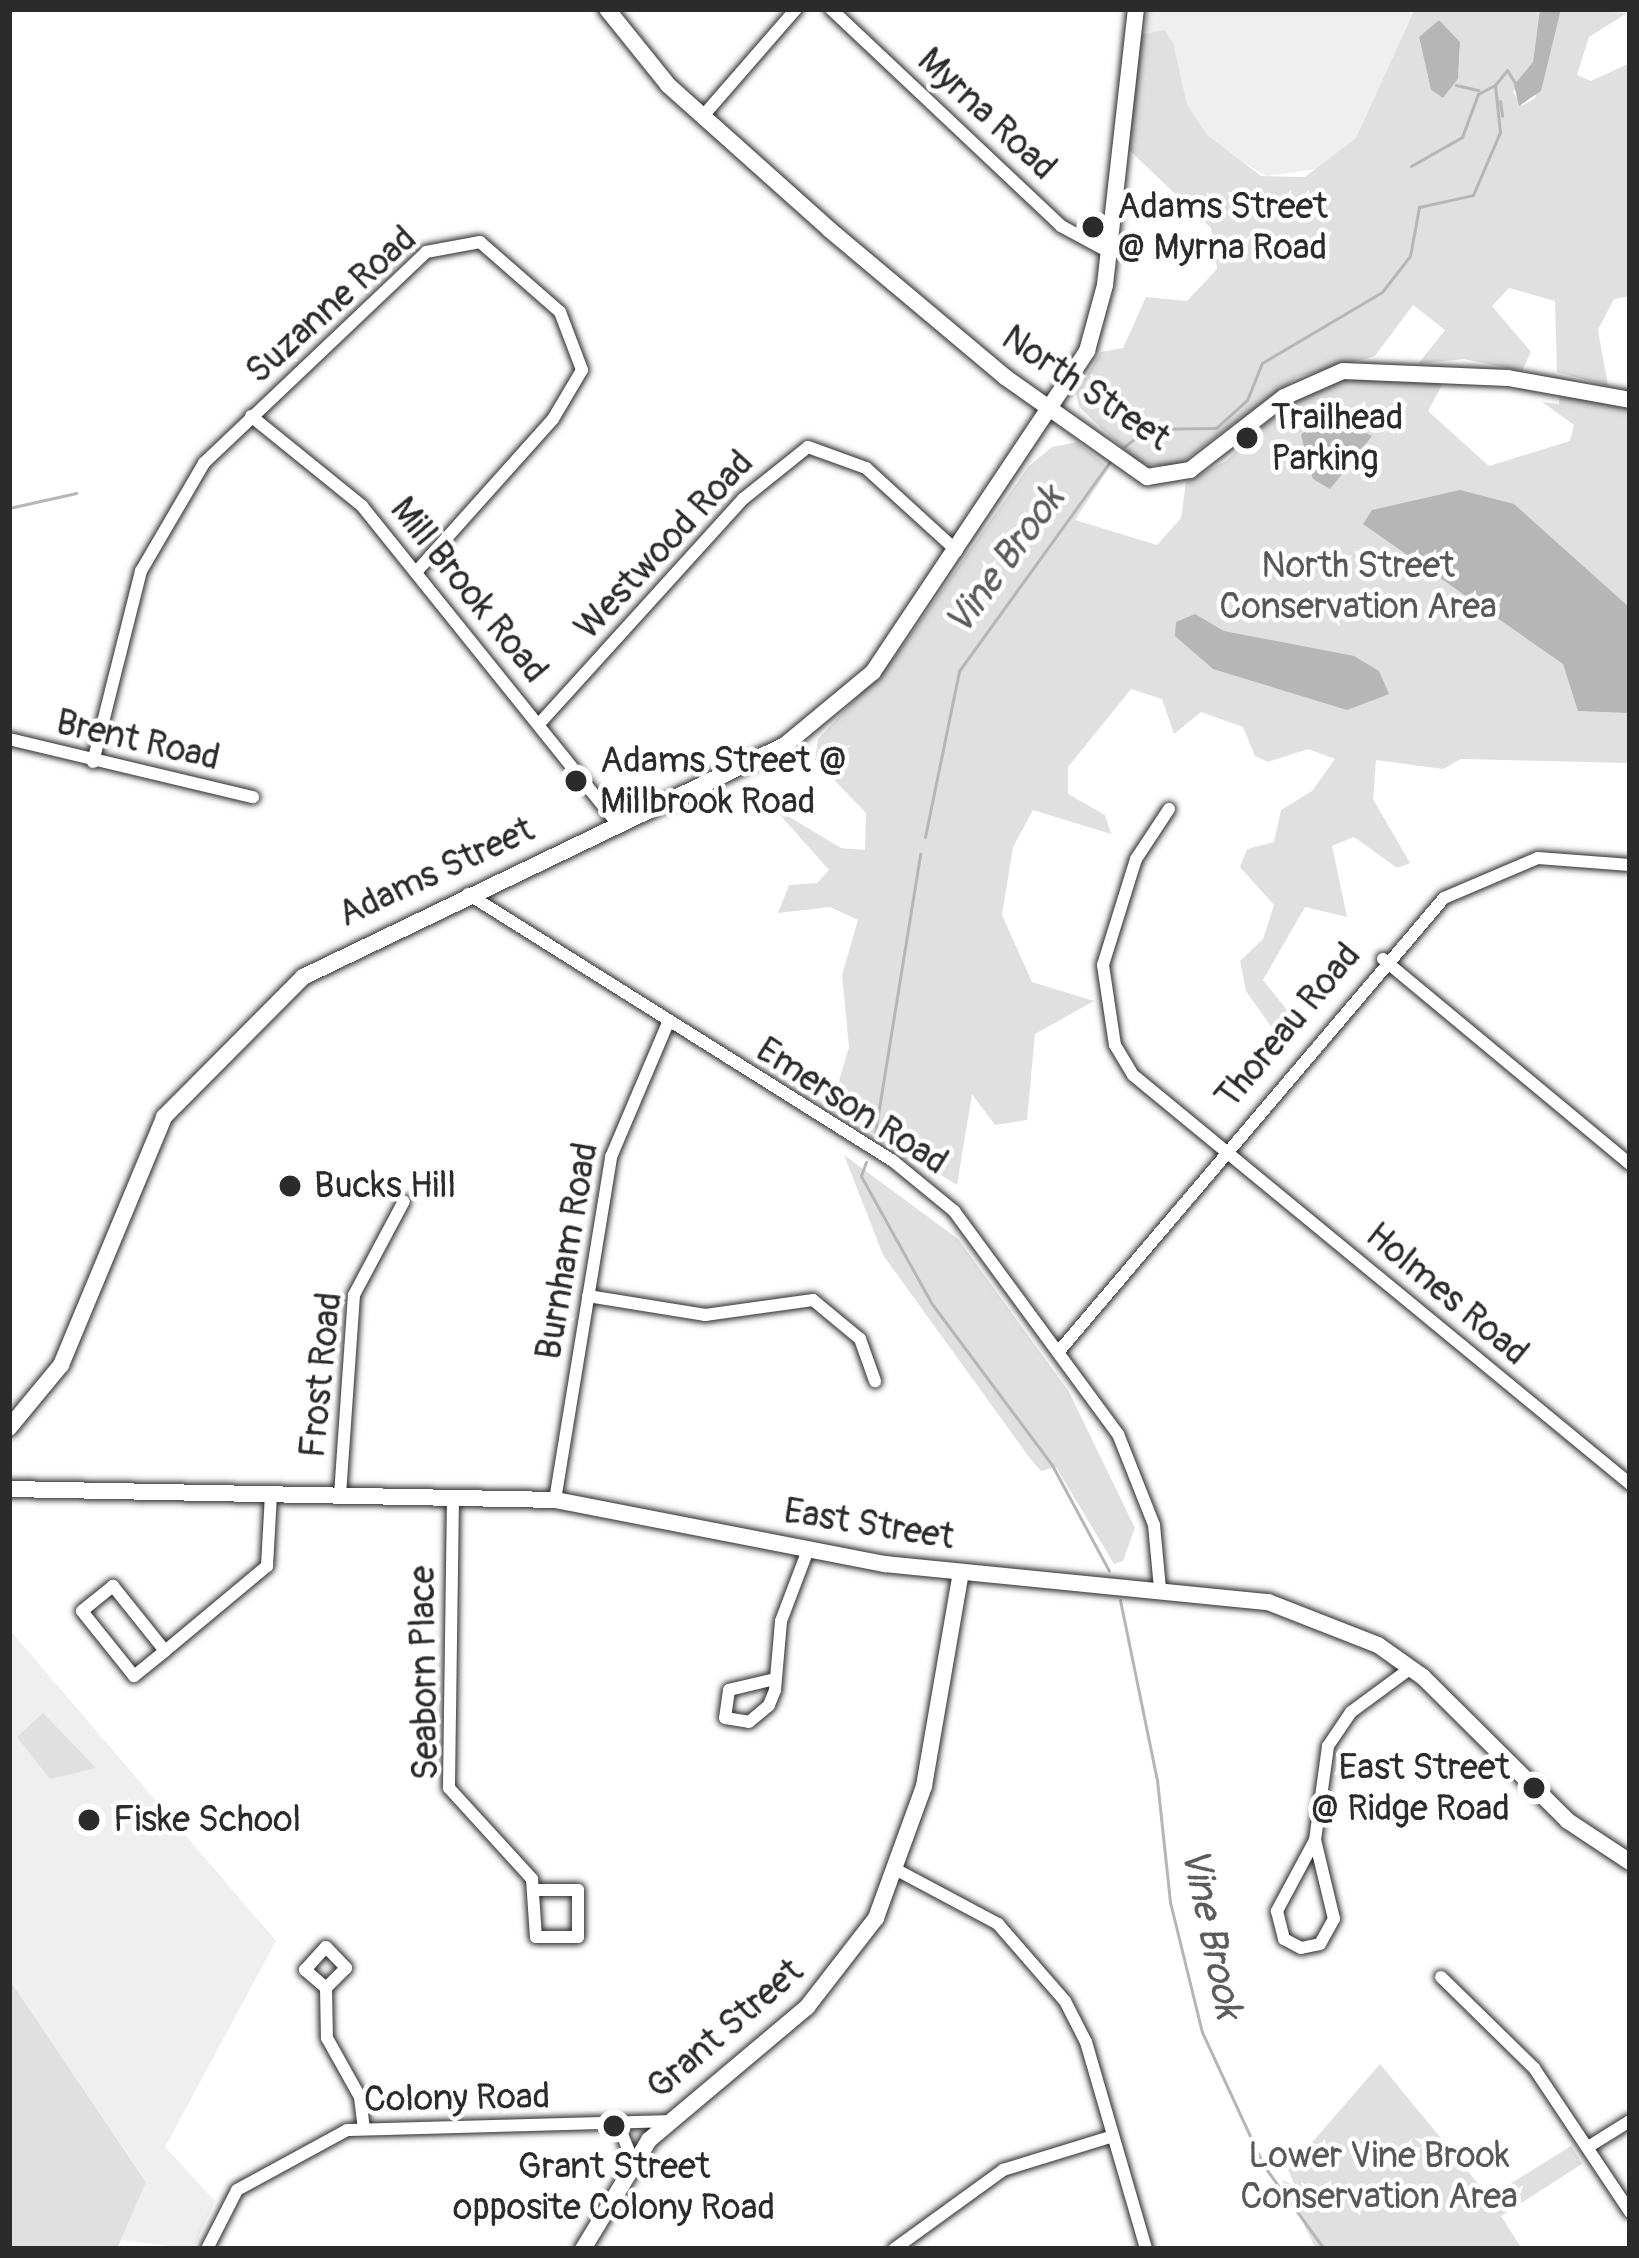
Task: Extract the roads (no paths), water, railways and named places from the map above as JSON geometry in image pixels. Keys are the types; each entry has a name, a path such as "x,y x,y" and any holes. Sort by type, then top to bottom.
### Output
{"street":[{"name":"North Street","path":"607,9 630,46 704,116 980,357 1138,472 1163,480 1336,372 1496,377 1630,400"},
{"path":"704,116 796,9"},
{"name":"Myrna Road","path":"831,9 1054,220 1109,252"},
{"name":"Adams Street","path":"9,1428 61,1365 134,1175 184,1089 336,954 618,824 819,724 873,672 1056,409 1090,342 1109,252 1136,9"},
{"name":"Suzanne Road","path":"93,762 141,571 165,516 251,416 426,253 480,242 511,264 577,337 582,370 553,419 417,571"},
{"name":"Mill Brook Road","path":"251,416 362,506 618,824"},
{"name":"Westwood Road","path":"539,724 743,499 808,447 866,468 959,553"},
{"name":"Brent Road","path":"9,740 253,797"},
{"name":"Holmes Road","path":"1169,809 1136,859 1110,928 1106,1009 1133,1075 1630,1484"},
{"name":"Thoreau Road","path":"1060,1350 1383,959 1444,898 1500,867 1566,855 1630,865"},
{"name":"Emerson Road","path":"467,893 910,1173 992,1252 1060,1350 1138,1477 1160,1588"},
{"path":"1383,959 1630,1164"},
{"name":"Burnham Road","path":"555,1500 617,1136 668,1023"},
{"name":"Frost Road","path":"340,1495 354,1294 404,1201"},
{"path":"588,1296 704,1315 812,1300 860,1340 875,1381"},
{"name":"East Street","path":"9,1489 555,1500 808,1550 961,1572 1160,1588 1307,1612 1411,1668 1568,1821 1630,1862"},
{"path":"165,1651 112,1586 82,1611 134,1676 165,1651 268,1566 271,1494"},
{"name":"Seaborn Place","path":"453,1497 448,1788 536,1890 536,1937 578,1937 578,1890 536,1890"},
{"path":"775,1678 729,1690 725,1718 756,1717 775,1678 781,1621 808,1550"},
{"name":"Grant Street","path":"584,2249 633,2161 668,2121 835,1977 897,1870 924,1786 961,1572"},
{"path":"1315,1840 1334,1919 1320,1944 1301,1948 1283,1939 1277,1911 1315,1840 1328,1746 1351,1712 1411,1668"},
{"path":"897,1870 998,1924 1045,1971 1086,2042 1146,2249"},
{"path":"1441,1977 1534,2068 1630,2212"},
{"path":"326,1988 327,2038 360,2098 364,2128"},
{"name":"Colony Road","path":"207,2249 216,2218 253,2177 308,2145 364,2128 668,2121"},
{"path":"1588,2147 1630,2122"},
{"path":"618,2124 633,2161"},
{"path":"894,2249 1004,2170 1110,2137"}],"waterway":[{"name":"Vine Brook","path":"1125,446 1147,429 1216,428 1247,400 1262,363 1382,292 1410,256 1419,207 1473,195 1500,132 1495,85 1507,70 1515,83"},
{"path":"1456,85 1478,90"},
{"path":"1411,166 1462,137 1478,94 1493,86"},
{"name":"Vine Brook","path":"1500,101 1502,116"},
{"name":"Vine Brook","path":"925,837 959,671 1110,462"},
{"path":"9,508 76,493"},
{"name":"Vine Brook","path":"875,1133 920,854"},
{"name":"Vine Brook","path":"866,1162 861,1176 932,1304 1052,1465 1109,1571"},
{"name":"Vine Brook","path":"1120,1600 1157,1780 1170,1902 1202,2032 1264,2166 1324,2249"}],"place":[{"name":"Adams Street @ Myrna Road","path":"1093,227"},
{"name":"Trailhead Parking","path":"1247,438"},
{"name":"Adams Street @ Millbrook Road","path":"576,781"},
{"name":"Bucks Hill","path":"290,1186"},
{"name":"East Street @ Ridge Road","path":"1534,1788"},
{"name":"Fiske School","path":"89,1820"},
{"name":"Grant Street opposite Colony Road","path":"614,2126"}],"park label":[{"name":"North Street Conservation Area","path":"1358,586"},
{"name":"Lower Vine Brook Conservation Area","path":"1379,2176"}]}
